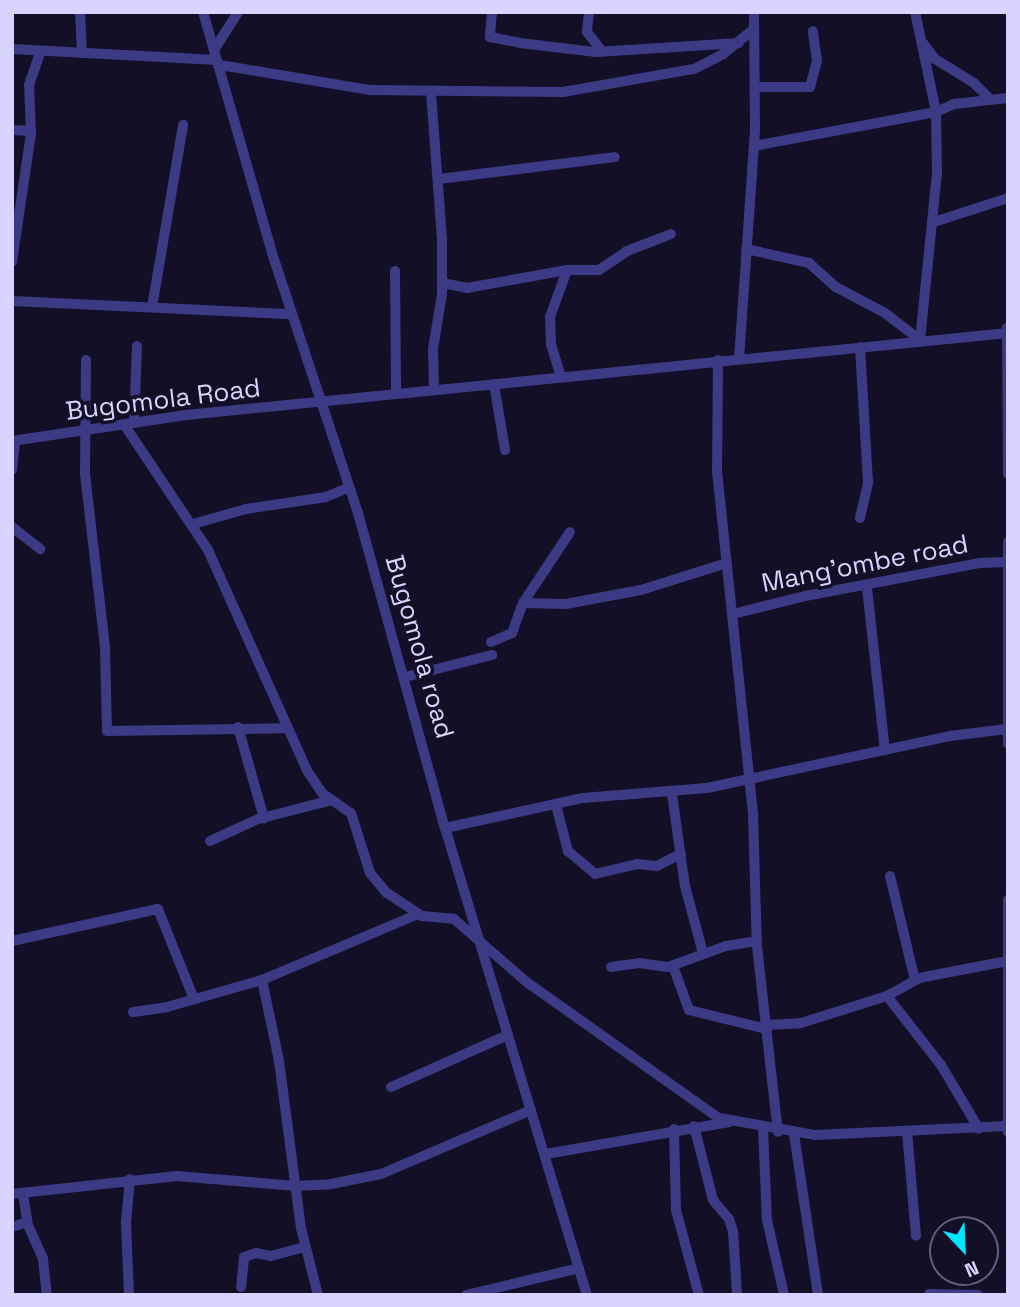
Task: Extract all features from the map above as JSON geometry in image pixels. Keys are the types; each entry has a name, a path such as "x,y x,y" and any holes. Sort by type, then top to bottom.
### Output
{"street":[{"path":"80,12 82,53"},
{"name":"Bugomola road","path":"204,12 292,314 349,487 405,677 445,828 587,1295"},
{"path":"217,58 238,12"},
{"path":"492,12 491,39 601,51 739,43"},
{"path":"590,12 588,35 601,51"},
{"path":"739,359 754,146 754,12"},
{"path":"915,12 936,112 934,222 920,340"},
{"path":"12,49 217,58 369,90 430,93 572,91 694,69 739,43 754,29"},
{"path":"756,88 810,87 817,61 813,31"},
{"path":"920,38 935,59 974,83 991,100"},
{"path":"12,262 31,131 28,88 41,51"},
{"path":"430,93 439,179 442,284 432,349 434,390"},
{"path":"754,146 936,112 954,104 1008,98"},
{"path":"152,307 183,125"},
{"path":"12,130 31,131"},
{"path":"439,179 615,157"},
{"path":"934,222 1008,198"},
{"path":"442,284 467,288 567,271 603,270 627,251 671,234"},
{"path":"746,249 809,263 836,287 886,313 920,340"},
{"path":"395,271 396,393"},
{"path":"561,377 551,344 550,317 567,271"},
{"path":"12,302 292,314"},
{"path":"1007,331 1008,474"},
{"name":"Bugomola Road","path":"13,441 396,393 1007,331"},
{"path":"137,346 130,425 194,524 219,569 245,638 311,778 352,816 374,879 418,914"},
{"path":"860,347 868,482 860,519"},
{"path":"86,360 83,433 105,648 107,731 288,728"},
{"path":"719,360 716,450 748,779 757,941 778,1132"},
{"path":"494,384 505,450"},
{"path":"12,470 13,441"},
{"path":"194,524 246,509 326,497 349,487"},
{"path":"12,527 40,549"},
{"path":"491,642 510,635 523,603 570,532"},
{"path":"1008,542 1008,744"},
{"name":"Mang'ombe road","path":"733,614 805,596 867,588 979,564 1007,562"},
{"path":"523,603 569,603 641,590 727,563"},
{"path":"867,588 885,750"},
{"path":"405,677 492,655"},
{"path":"238,727 264,818"},
{"path":"445,828 583,798 672,794 885,750 1007,729"},
{"path":"672,794 681,854 703,953"},
{"path":"210,841 264,818 332,800"},
{"path":"556,805 568,851 595,874 637,864 657,866 681,854"},
{"path":"890,876 915,980"},
{"path":"133,1012 262,980 418,914 450,916 480,945 677,1091 732,1122 794,1134 979,1129 1007,1124 1008,900"},
{"path":"12,941 156,908 194,999"},
{"path":"611,967 674,966 703,953 757,941"},
{"path":"674,966 688,1010 767,1027 801,1023 887,996 915,980 1007,961"},
{"path":"262,980 279,1061 304,1247 318,1295"},
{"path":"887,996 941,1065 979,1129"},
{"path":"391,1087 508,1035"},
{"path":"47,1295 42,1255 18,1194 130,1179 221,1178 296,1186 381,1174 531,1110"},
{"path":"545,1154 674,1129 732,1122"},
{"path":"694,1126 713,1200 729,1219 733,1231 737,1295"},
{"path":"674,1129 676,1210 699,1295"},
{"path":"763,1129 767,1220 784,1295"},
{"path":"907,1131 916,1236"},
{"path":"794,1134 818,1295"},
{"path":"129,1295 126,1222 130,1179"},
{"path":"12,1227 27,1222"},
{"path":"241,1287 244,1257 256,1253 271,1256 304,1247"},
{"path":"466,1295 579,1268"},
{"path":"929,1294 978,1295"}]}
